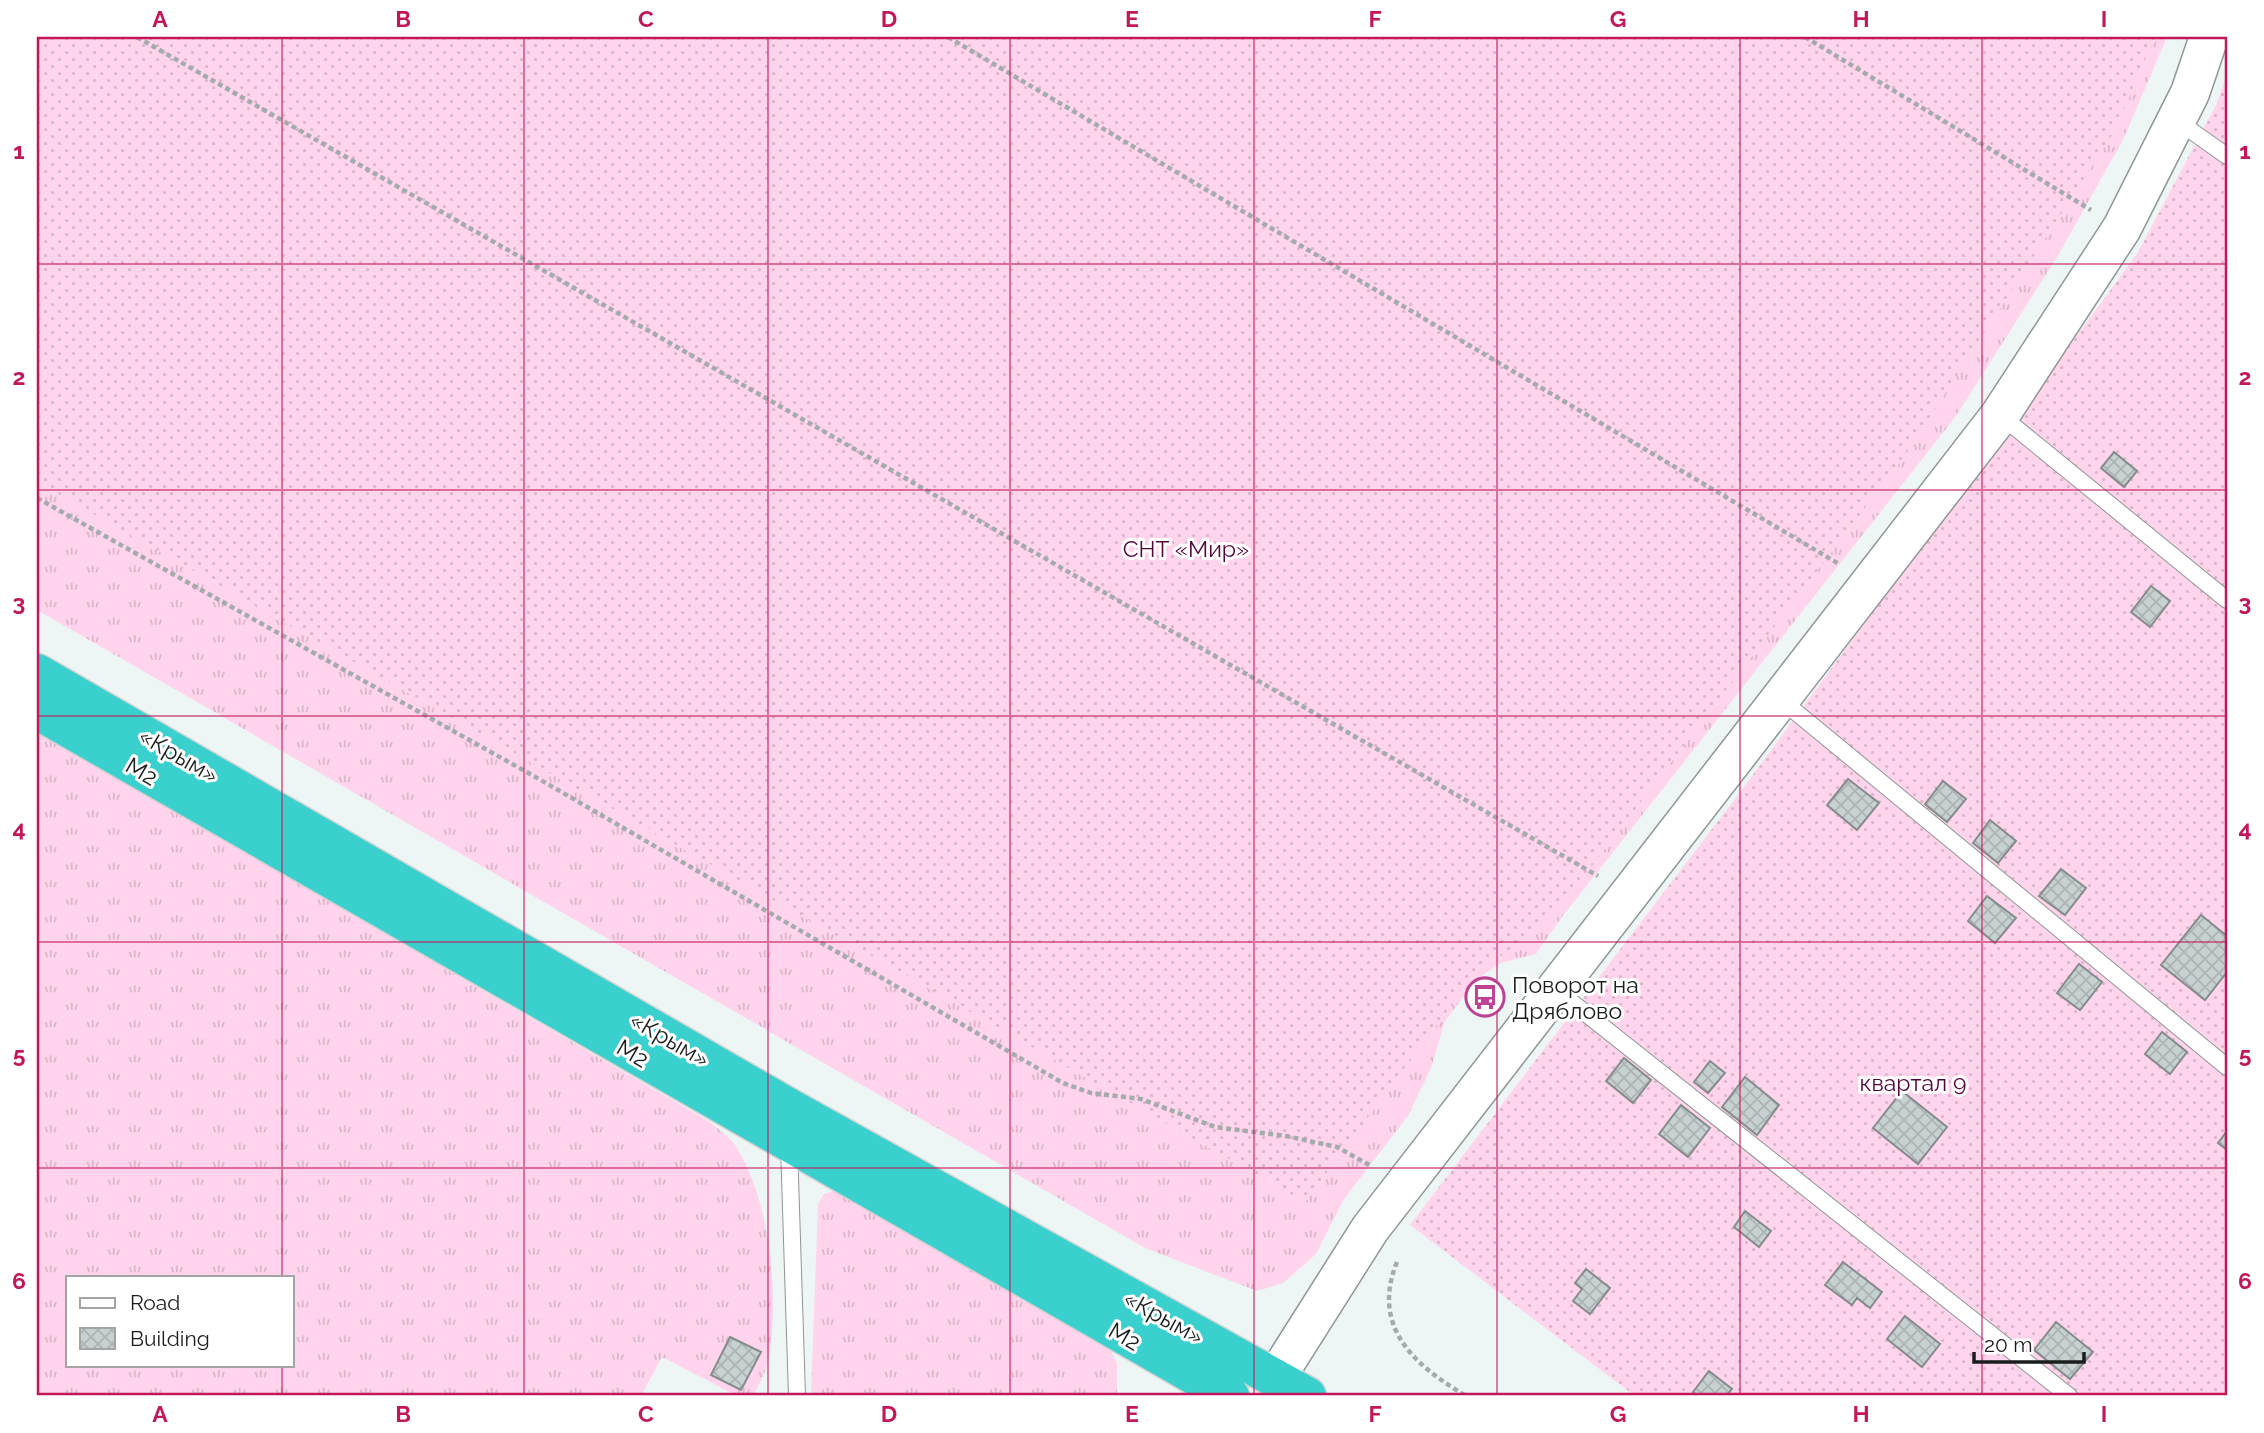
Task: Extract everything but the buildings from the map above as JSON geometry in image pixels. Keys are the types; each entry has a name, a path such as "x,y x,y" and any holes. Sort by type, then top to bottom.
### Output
{"highway":[{"name":"«Крым»","path":"37,673 788,1107 1291,1387"},
{"name":"М2","path":"37,710 1230,1396"}],"street":[{"path":"1291,1387 1370,1229 2000,415 2122,228 2190,93 2209,37"}],"lane":[{"path":"2176,120 2227,156"},
{"path":"2000,415 2227,600"},
{"path":"1780,698 2227,1067"},
{"path":"1555,989 2069,1396"},
{"path":"789,1143 797,1396"}],"path":[{"path":"136,37 1629,893"},
{"path":"948,37 1870,583"},
{"path":"1805,37 2122,228"},
{"path":"37,498 273,633 539,779 1063,1083 1091,1093 1141,1099 1215,1127 1286,1136 1337,1147 1401,1188"},
{"path":"1400,1255 1390,1287 1396,1332 1423,1369 1466,1396"}],"green space":[{"name":"СНТ «Мир»","path":"37,37 2155,37 2114,132 1904,457 1576,887 1513,950 1482,964 1305,1202 37,482"},
{"path":"2155,37 2167,37 2123,140 2057,257 1956,416 1562,917 1536,954 1501,963 1477,979 1445,1021 1431,1068 1408,1116 1344,1199 1316,1254 1283,1283 1257,1291 1145,1248 37,610 37,482 1305,1202 1482,964 1513,950 1576,887 1904,457 2114,132"},
{"name":"квартал 9","path":"2227,74 2227,1396 1635,1396 1410,1225 1741,791 2137,254 2217,103"},
{"path":"37,732 710,1122 728,1137 749,1171 765,1223 770,1252 772,1337 764,1375 753,1396 737,1396 662,1357 641,1396 37,1396"},
{"path":"834,1191 1108,1346 1117,1363 1117,1396 811,1396 818,1204 824,1194"}],"place":[{"name":"Поворот на Дряблово","path":"1485,997"}]}
